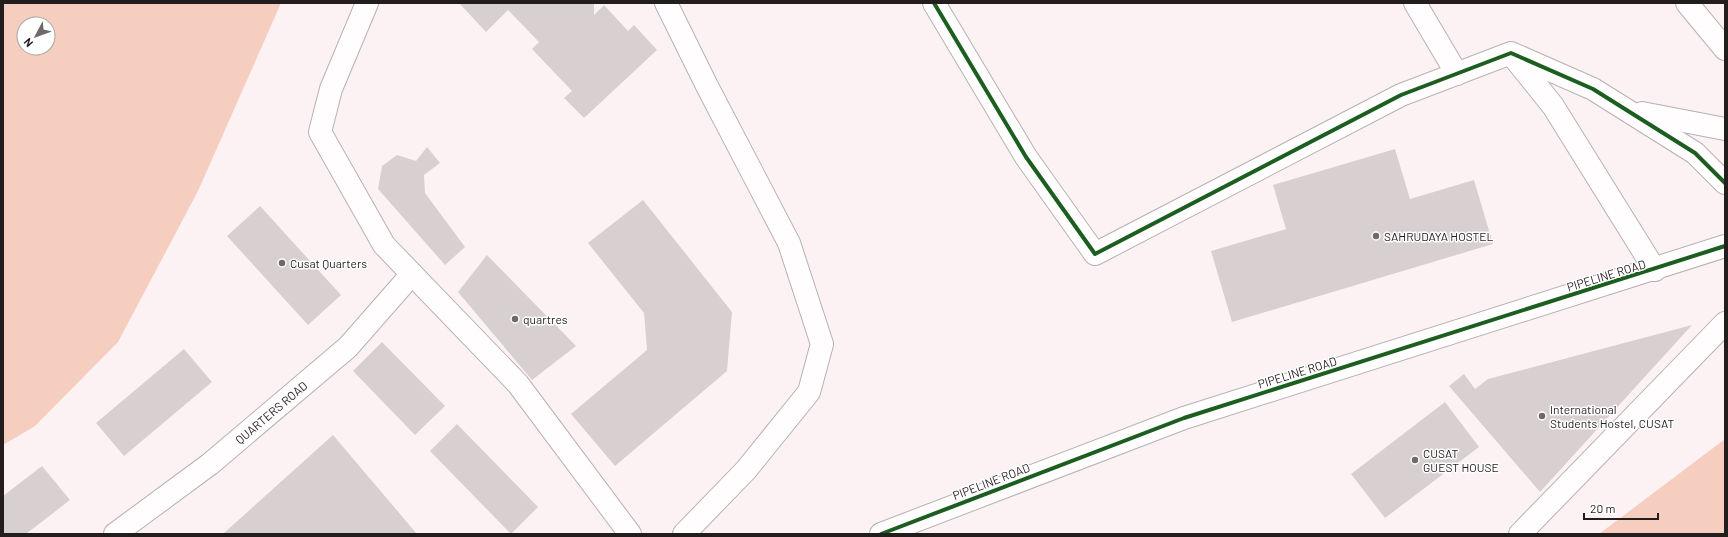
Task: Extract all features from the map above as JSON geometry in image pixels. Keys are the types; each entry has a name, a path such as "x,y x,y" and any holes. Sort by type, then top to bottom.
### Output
{"street":[{"path":"367,3 332,89 320,132 384,245 518,384 630,534"},
{"path":"666,3 706,86 789,243 822,344 809,392 746,470 684,534"},
{"path":"934,3 1026,157 1095,254 1401,95 1511,53 1593,89 1695,153 1725,183"},
{"path":"1415,3 1457,74"},
{"path":"1687,3 1725,49"},
{"path":"1511,53 1553,106 1655,270"},
{"path":"1629,111 1725,129"},
{"name":"PIPELINE ROAD","path":"880,534 1184,418 1655,270 1725,246"},
{"name":"QUARTERS ROAD","path":"115,534 210,464 348,348 412,274"},
{"path":"1520,534 1725,323"}],"shaded area":[{"path":"3,3 281,3 198,191 118,342 35,426 3,445"},
{"path":"1725,439 1725,534 1599,534"}],"building":[{"path":"459,3 594,3 594,15 604,5 628,31 634,25 657,50 584,118 564,98 572,91 532,49 539,42 508,10 486,32"},
{"path":"427,147 440,163 424,175 425,193 465,247 445,265 378,189 382,166 397,155 416,161"},
{"name":"SAHRUDAYA HOSTEL","path":"1395,149 1410,199 1474,180 1493,244 1232,322 1211,251 1286,229 1273,185"},
{"path":"643,200 732,312 727,371 615,466 571,414 647,350 644,313 588,243"},
{"name":"Cusat Quarters","path":"260,206 341,295 308,325 227,236"},
{"name":"quartres","path":"487,255 576,346 532,380 458,292"},
{"name":"International Students Hostel, CUSAT","path":"1692,325 1540,492 1449,386 1464,374 1475,389 1488,379"},
{"path":"382,342 445,406 415,435 353,371"},
{"path":"184,349 212,382 124,456 96,423"},
{"name":"CUSAT GUEST HOUSE","path":"1445,402 1479,447 1385,518 1351,474"},
{"path":"457,424 538,507 511,534 430,451"},
{"path":"333,435 417,534 223,534"},
{"path":"42,466 70,500 26,534 3,534 3,496"}],"cycle path":[{"path":"934,3 1026,157 1095,254 1401,95 1511,53 1593,89 1695,153 1725,183"},
{"path":"881,534 1184,418 1725,246"}],"place":[{"name":"SAHRUDAYA HOSTEL","path":"1376,236"},
{"name":"Cusat Quarters","path":"282,263"},
{"name":"quartres","path":"515,319"},
{"name":"International Students Hostel, CUSAT","path":"1542,416"},
{"name":"CUSAT GUEST HOUSE","path":"1415,460"}]}
